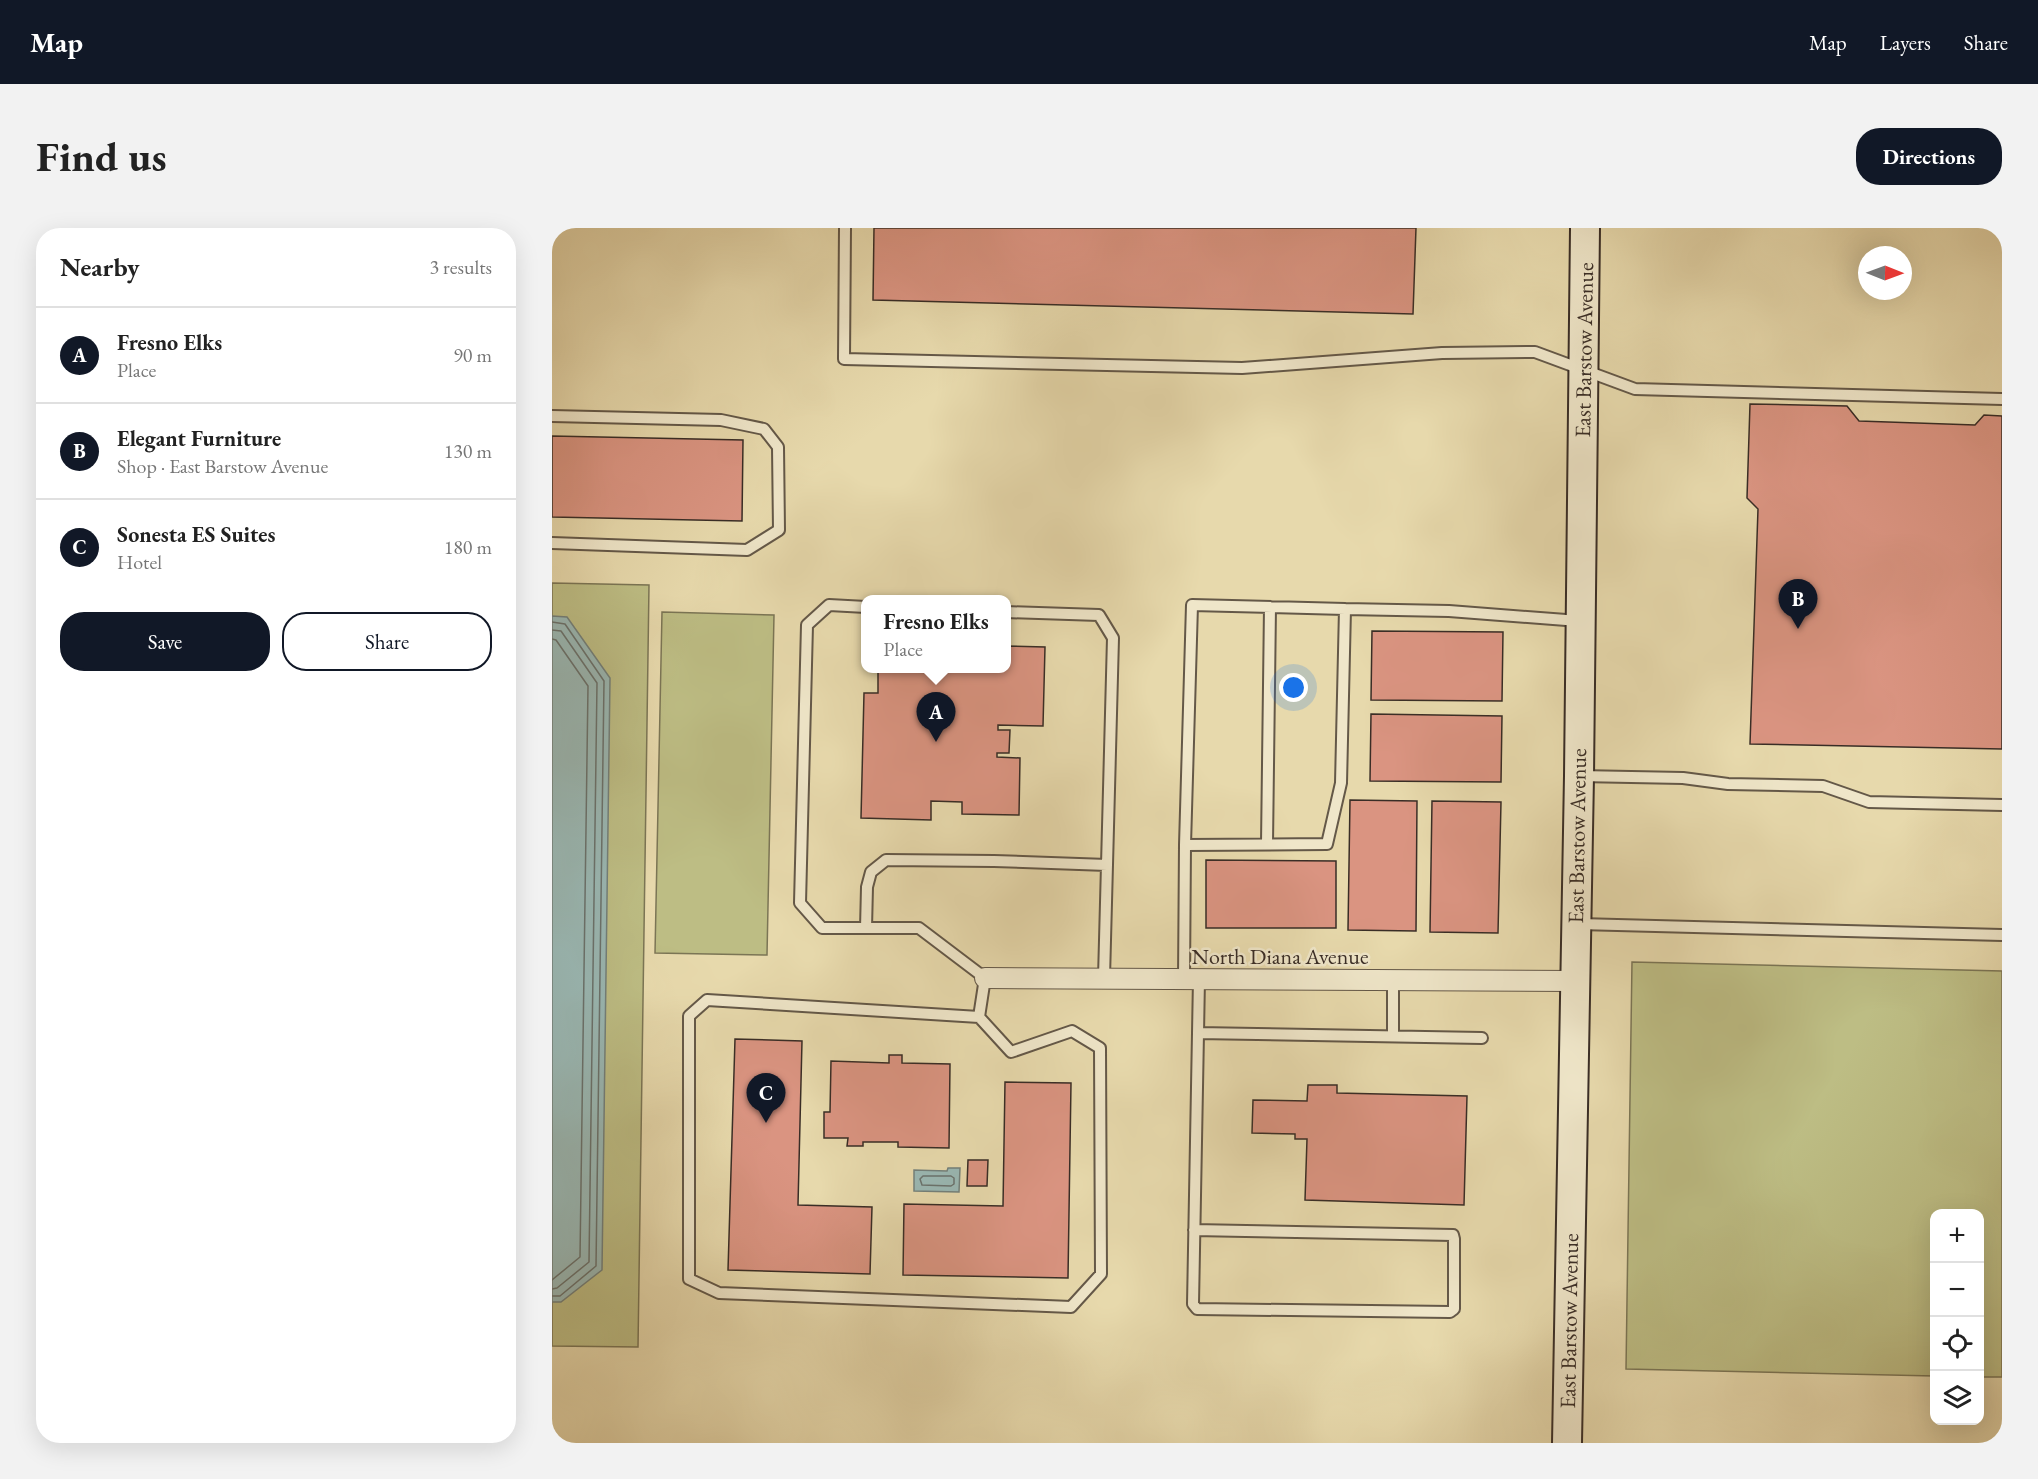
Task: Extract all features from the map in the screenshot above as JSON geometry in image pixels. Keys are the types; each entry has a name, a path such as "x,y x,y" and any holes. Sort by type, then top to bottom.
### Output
{"main road":[{"name":"East Barstow Avenue","path":"1567,1443 1579,776 1585,228"}],"street":[{"name":"North Diana Avenue","path":"985,978 1575,981"}],"lane":[{"path":"846,228 844,359 1242,368 1442,353 1535,352 1635,389 2002,399"},
{"path":"552,417 721,420 764,429 778,447 779,530 747,550 552,543"},
{"path":"861,607 829,605 807,625 800,903 822,928 919,928 985,978 979,1017"},
{"path":"1194,1230 1453,1235 1454,1309 1450,1312 1197,1309 1193,1304 1194,1230 1198,1033 1192,979 1185,845 1192,605 1449,611 1580,621"},
{"path":"1267,844 1270,607"},
{"path":"1185,845 1327,844 1341,783 1345,609"},
{"path":"1011,612 1099,615 1113,638 1104,978"},
{"path":"1579,776 1683,778 1728,784 1823,786 1869,802 2002,805"},
{"path":"866,928 867,887 871,872 886,860 1107,865"},
{"path":"1576,924 2002,935"},
{"path":"1393,981 1393,1036"},
{"path":"707,1000 979,1017 1011,1052 1072,1031 1100,1048 1101,1274 1071,1307 719,1293 689,1279 689,1016 707,1000"},
{"path":"1198,1033 1482,1038"}],"green space":[{"path":"552,583 649,585 638,1347 552,1346"},
{"path":"662,612 774,615 767,955 655,953"},
{"path":"1632,962 2002,971 2002,1377 1984,1377 1984,1209 1930,1209 1930,1376 1626,1369"}],"water":[{"path":"552,616 567,617 610,678 602,1270 561,1302 552,1302"},
{"path":"948,1168 960,1168 959,1192 914,1191 914,1170 947,1171"}],"building":[{"path":"874,228 1416,228 1413,314 873,300"},
{"path":"1750,404 1847,406 1859,421 1975,425 1984,415 2002,416 2002,749 1750,744 1758,509 1747,498"},
{"path":"552,436 743,440 742,521 552,517"},
{"path":"1372,631 1503,632 1502,701 1371,700"},
{"path":"1011,646 1045,647 1043,726 998,725 998,730 1010,730 1009,753 997,753 997,757 1020,758 1019,815 962,814 962,802 931,801 931,820 861,818 864,693 878,693 878,673 1011,673"},
{"path":"1371,714 1502,716 1501,782 1370,781"},
{"path":"1350,800 1417,801 1416,931 1348,930"},
{"path":"1432,801 1501,802 1498,933 1430,932"},
{"path":"1206,860 1336,861 1336,928 1206,928"},
{"path":"735,1039 802,1041 798,1205 872,1207 870,1274 728,1270"},
{"path":"889,1055 902,1055 902,1063 950,1064 949,1148 898,1147 898,1142 863,1142 863,1146 847,1146 848,1138 824,1138 824,1112 830,1112 831,1061 889,1063"},
{"path":"1005,1082 1071,1083 1068,1278 903,1275 904,1204 1003,1206"},
{"path":"1308,1085 1337,1085 1337,1093 1467,1096 1464,1205 1305,1200 1307,1139 1295,1139 1295,1134 1252,1133 1253,1100 1307,1101"},
{"path":"968,1160 988,1160 987,1186 967,1186"}],"place":[{"name":"Elegant Furniture","path":"1798,629"},
{"name":"Fresno Elks","path":"936,742"},
{"name":"Sonesta ES Suites","path":"766,1123"}]}
